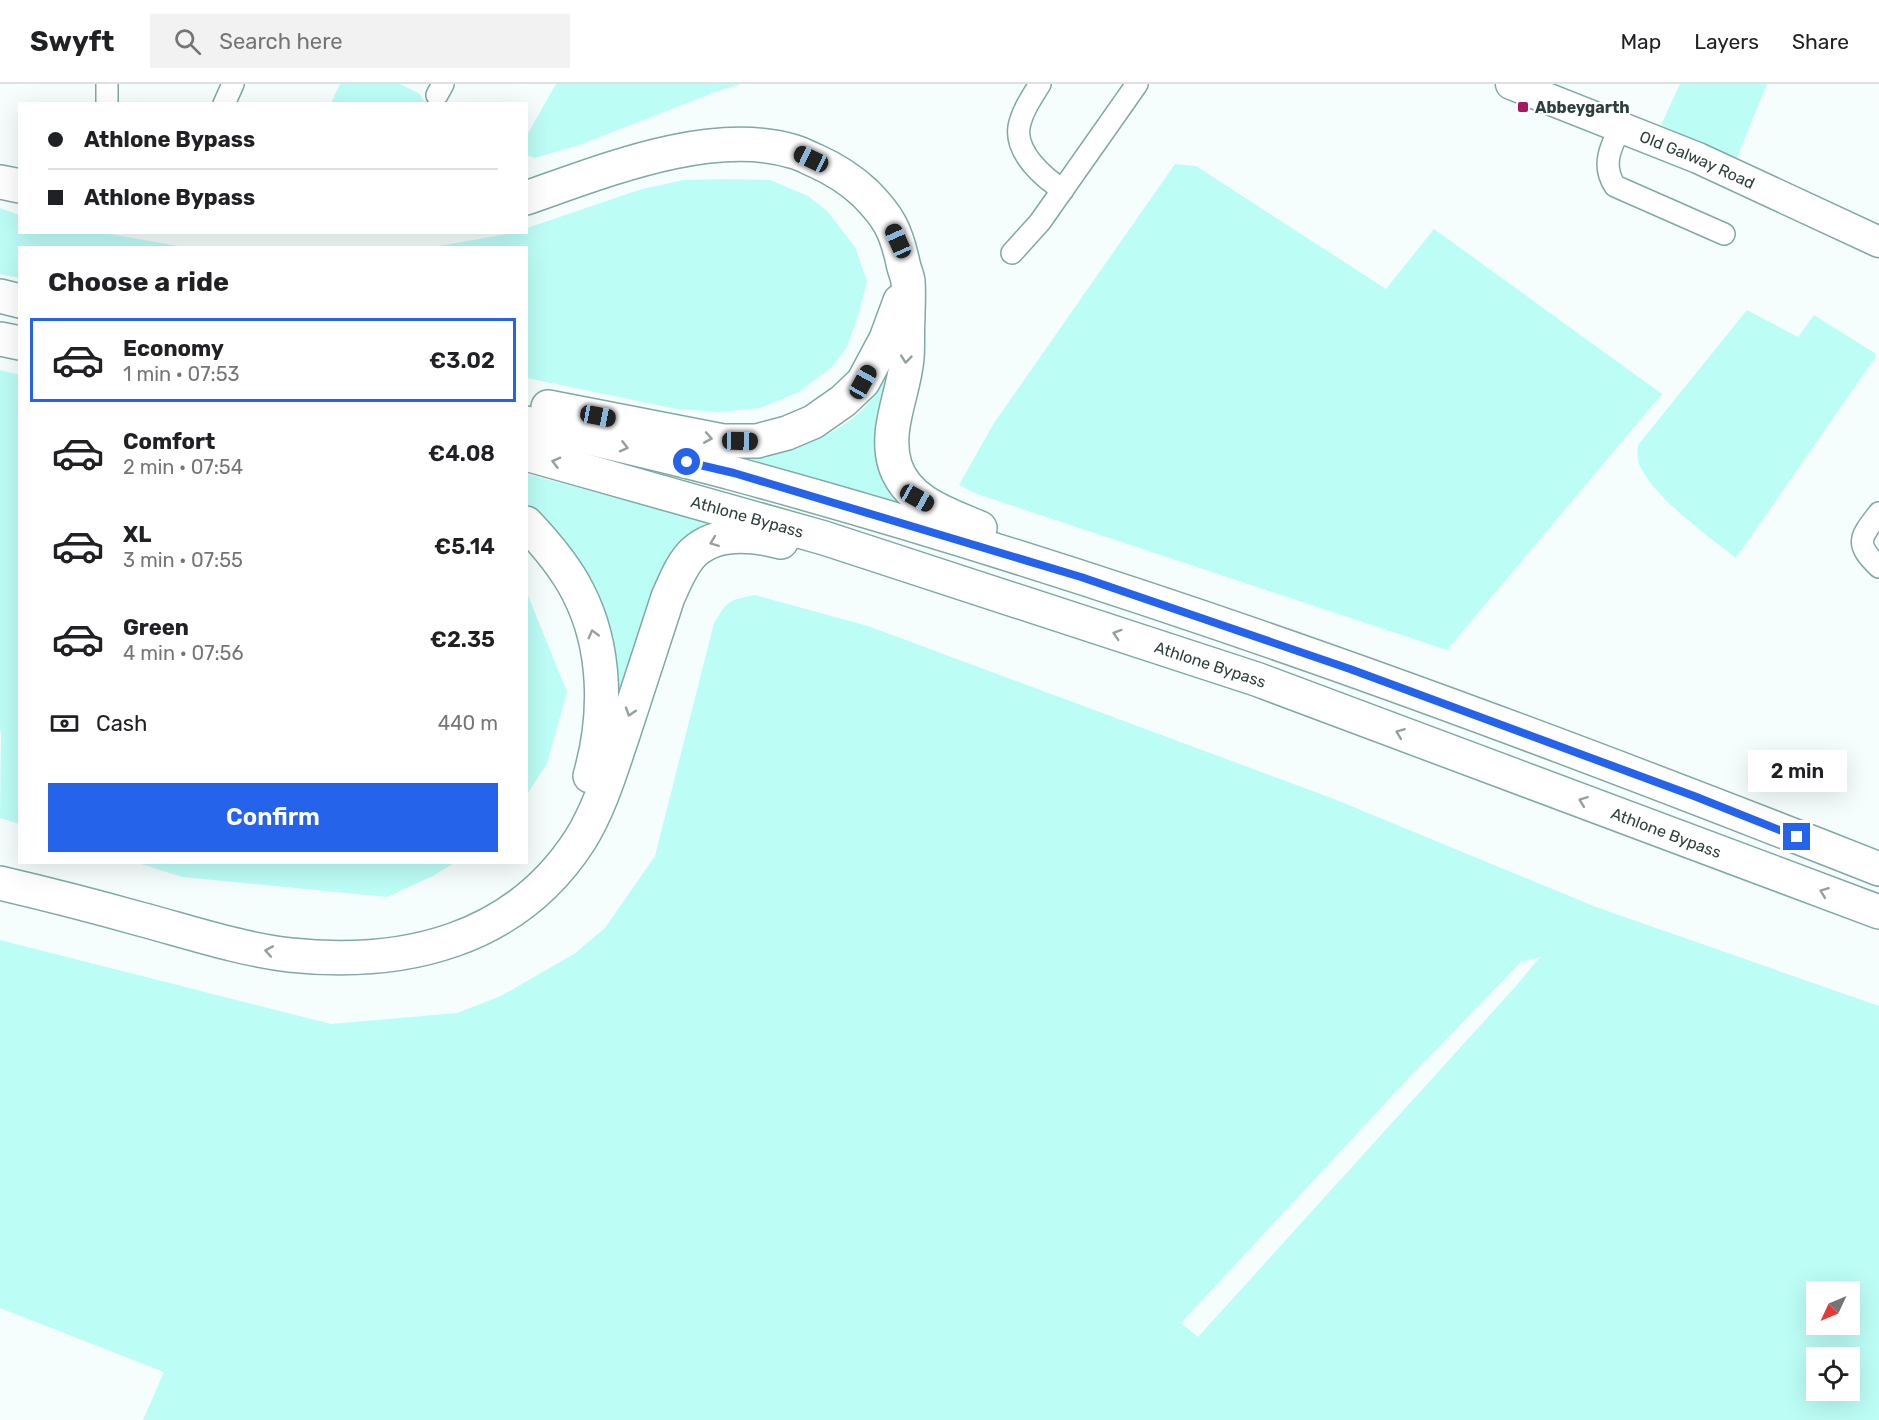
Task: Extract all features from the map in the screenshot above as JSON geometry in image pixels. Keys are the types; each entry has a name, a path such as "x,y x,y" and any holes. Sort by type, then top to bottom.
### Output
{"highway":[{"path":"528,197 625,164 680,150 729,145 766,146 796,152 827,166 855,184 877,205 891,226 898,241 908,279 907,359 892,429 895,464 904,483 917,498 945,513 1081,577"},
{"path":"0,182 18,186"},
{"path":"528,405 555,408 723,441 757,441 787,433 813,422 843,401 863,382 886,339 908,279"},
{"path":"0,296 18,300"},
{"path":"0,339 18,343"},
{"path":"528,423 734,473 1081,577 1350,669 1694,796 1879,869"},
{"name":"Athlone Bypass","path":"528,455 824,538 1256,679 1879,912"},
{"path":"0,861 227,921 319,938 356,939 392,936 428,929 490,904 519,881 548,853 569,820 587,786 597,752 602,707 594,634 579,593 551,549 528,525"},
{"path":"0,883 243,946 289,954 342,958 396,955 433,947 470,934 511,911 548,881 582,838 612,768 668,597 680,571 694,552 708,543 731,536 762,537 833,556 894,561"}],"main road":[{"name":"Old Galway Road","path":"1511,84 1698,158 1879,242"}],"street":[{"path":"107,84 107,102"},
{"path":"225,102 233,84"},
{"path":"1040,84 1023,114 1019,136 1021,145 1041,174 1063,190"},
{"path":"1012,253 1040,222 1137,84"},
{"path":"1621,126 1611,145 1607,166 1615,186 1724,234"},
{"path":"1879,513 1865,531 1862,541 1862,548 1879,567"}],"shaded area":[{"path":"340,84 400,84 420,94 423,100 428,102 331,102"},
{"path":"556,84 741,84 582,144 535,158 528,155 528,133"},
{"path":"1680,84 1767,84 1736,160 1661,125"},
{"path":"1175,164 1196,166 1386,289 1434,229 1662,394 1447,650 977,494 959,485 994,423"},
{"path":"684,180 770,180 808,196 828,212 855,247 867,281 847,347 832,367 799,392 760,408 719,412 677,409 528,378 528,246 439,246 507,234 528,234 528,228 642,189"},
{"path":"0,208 18,215 18,234 110,234 178,246 18,246 18,278 0,274"},
{"path":"1747,310 1798,337 1814,315 1876,354 1736,558 1684,517 1659,493 1641,468 1637,451 1638,445"},
{"path":"894,366 912,510 725,456 800,444 835,430 865,407"},
{"path":"0,370 18,374 18,824 0,818"},
{"path":"528,474 724,527 717,533 610,751 612,655 528,511"},
{"path":"528,595 567,692 547,764 528,792"},
{"path":"755,595 868,626 1334,799 1596,907 1879,1006 1879,1420 143,1420 164,1372 0,1308 0,940 331,1024 457,1013 501,996 574,954 605,928 655,856 714,623 726,605 734,600","holes":["1540,957 1198,1337 1181,1323 1406,1081 1521,962"]},
{"path":"141,864 452,864 433,876 387,897 182,877"}],"place":[{"name":"Abbeygarth","path":"1523,107"}],"route":[{"path":"687,462 734,473 1081,577 1350,669 1694,796 1797,837"}]}
